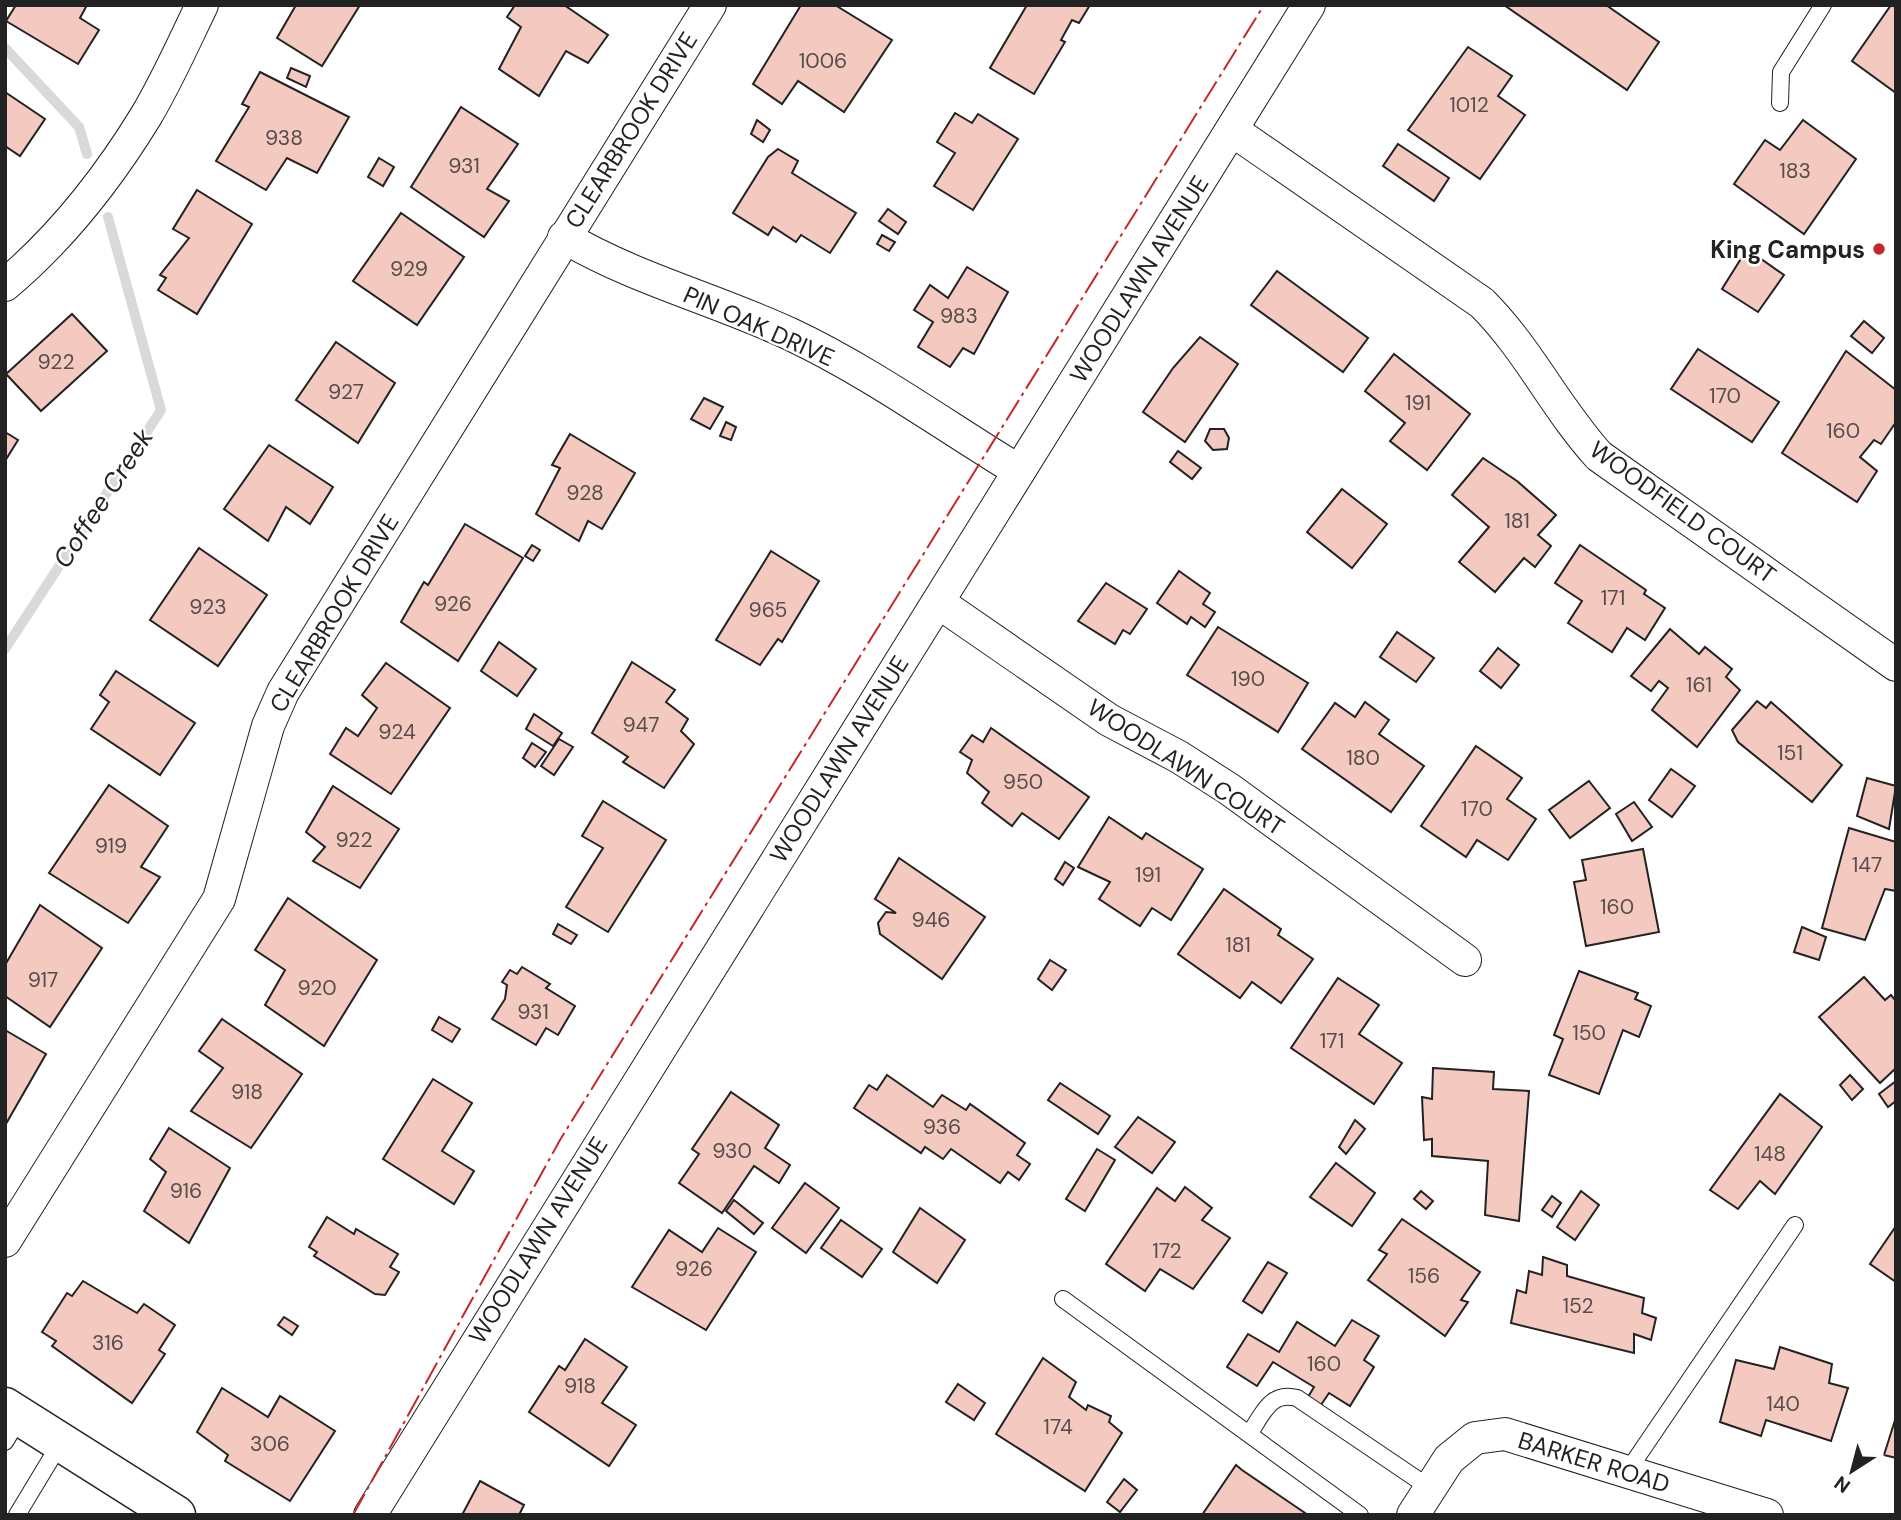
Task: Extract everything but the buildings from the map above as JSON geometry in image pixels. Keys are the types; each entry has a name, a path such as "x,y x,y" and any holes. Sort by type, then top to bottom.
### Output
{"street":[{"path":"5,285 70,220 111,169 147,114 202,5"},
{"name":"CLEARBROOK DRIVE","path":"5,1241 219,899 268,726 283,692 710,5"},
{"name":"WOODLAWN AVENUE","path":"370,1515 684,1003 938,602 1309,5"},
{"name":"WOODFIELD COURT","path":"1232,130 1482,303 1509,330 1569,424 1599,456 1896,665"},
{"name":"PIN OAK DRIVE","path":"565,237 625,270 756,319 816,347 1018,471"},
{"name":"WOODLAWN COURT","path":"938,602 1109,720 1179,757 1229,789 1465,960"},
{"path":"10,1422 61,1442 176,1515"},
{"name":"BARKER ROAD","path":"1413,1515 1449,1459 1475,1438 1505,1434 1766,1515"}],"lane":[{"path":"1780,103 1781,72 1822,5"},
{"path":"1627,1472 1795,1225"},
{"path":"1063,1299 1360,1515"},
{"path":"1249,1434 1276,1397 1283,1395 1297,1398 1430,1488"},
{"path":"17,1515 61,1442"}],"waterway":[{"name":"Coffee Creek","path":"5,48 79,127 87,154"},
{"name":"Coffee Creek","path":"5,649 161,410 108,217"}],"power":[{"path":"353,1515 560,1140 1264,5"}],"place":[{"name":"King Campus","path":"1879,249"}]}
